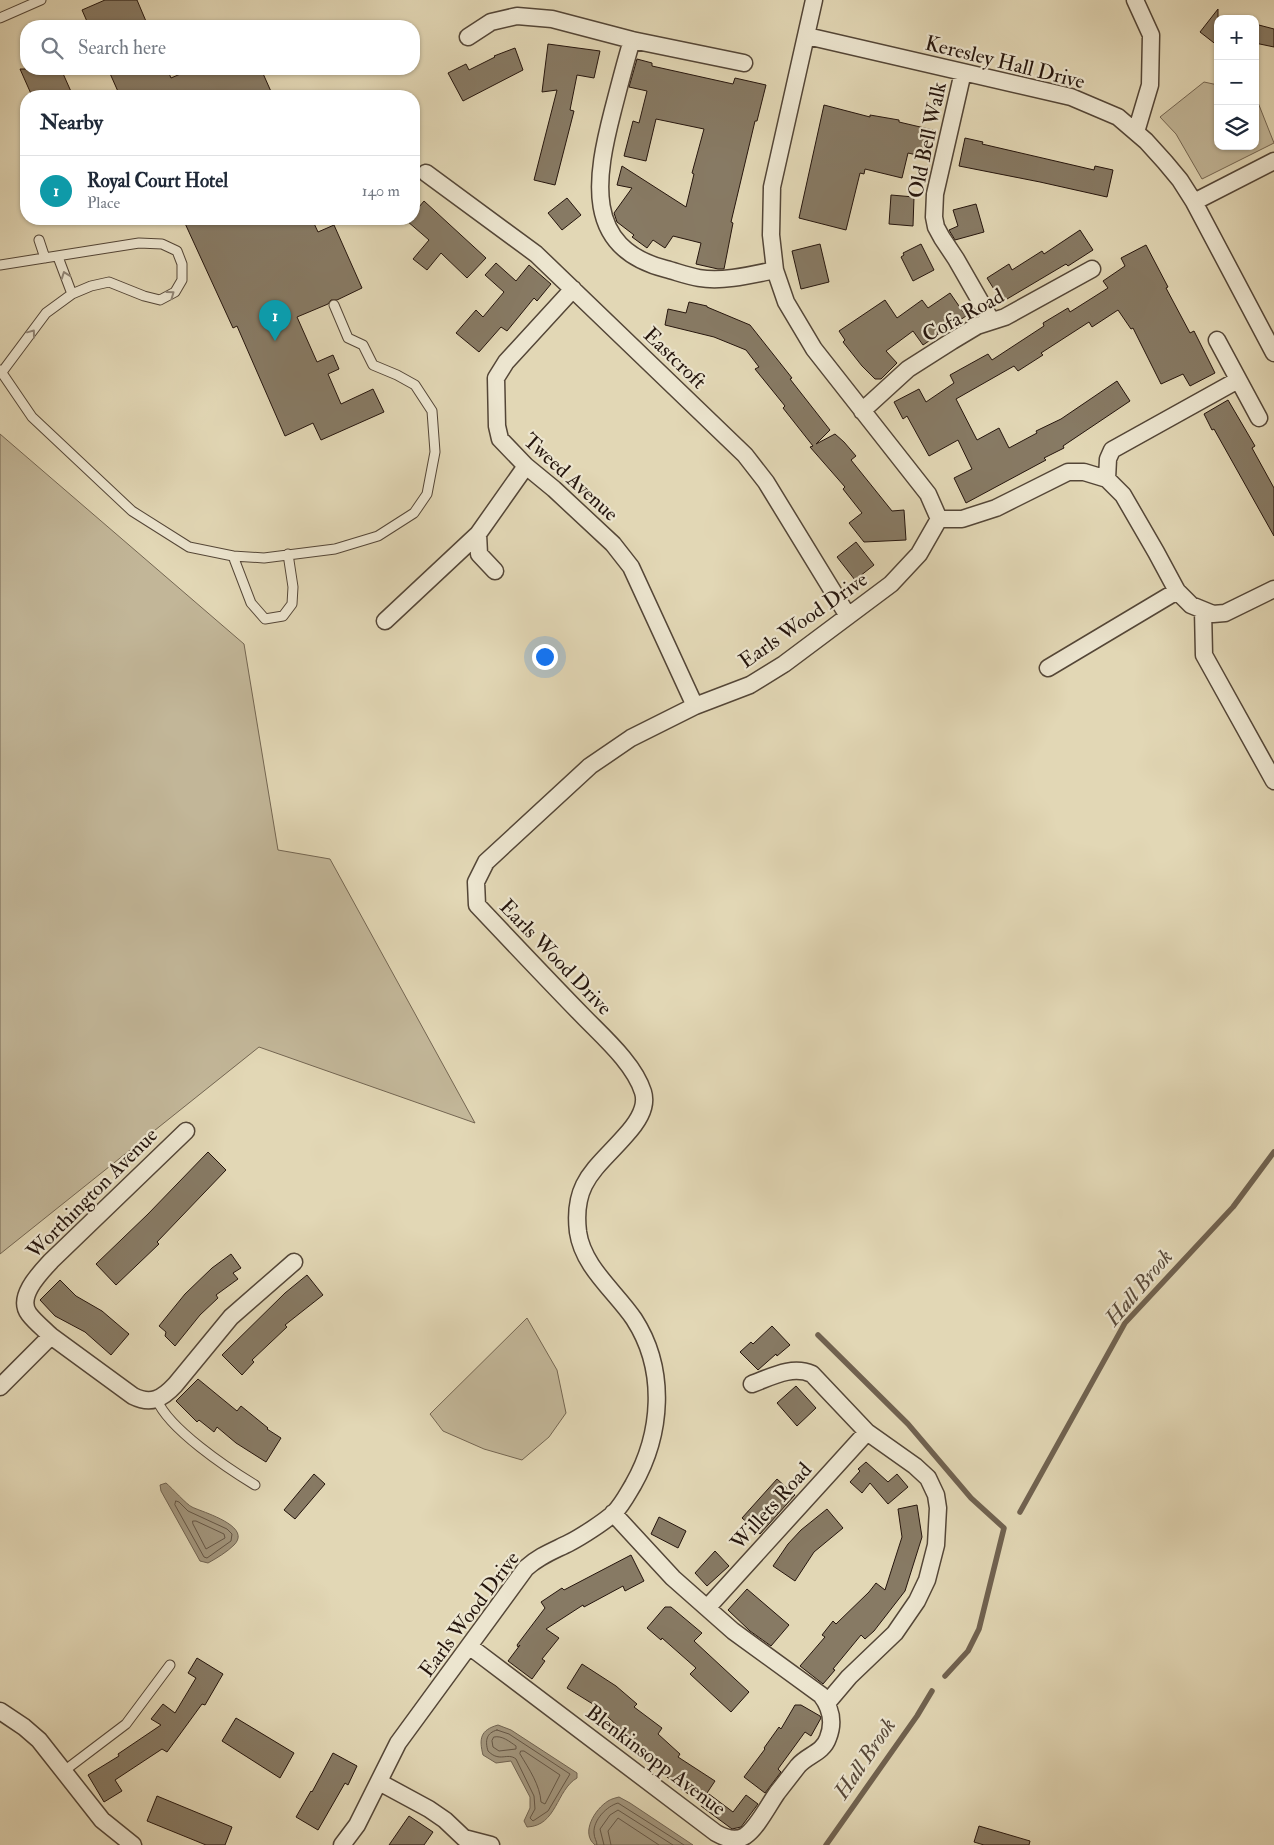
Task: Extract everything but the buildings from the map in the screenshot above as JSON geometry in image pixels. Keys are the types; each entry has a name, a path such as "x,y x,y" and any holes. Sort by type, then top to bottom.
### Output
{"street":[{"path":"814,0 772,187 771,234 774,270 786,302 814,349 928,494 939,519 962,519 996,508 1068,472 1084,472 1107,479 1123,495 1177,591 1191,605 1213,614 1225,614 1274,589"},
{"path":"1135,0 1151,35 1150,85 1136,132"},
{"path":"468,37 491,22 517,16 552,19 632,40 744,63"},
{"name":"Keresley Hall Drive","path":"807,36 1071,97 1118,117 1136,132 1165,162 1194,202 1274,353"},
{"path":"632,40 605,140 600,181 602,212 606,225 622,247 640,261 650,265 701,278 732,278 774,270"},
{"name":"Old Bell Walk","path":"963,72 935,194 934,217 936,227 942,238 991,320"},
{"path":"1194,202 1274,162"},
{"name":"Eastcroft","path":"426,173 536,254 745,455 766,482 848,616"},
{"name":"Cofa Road","path":"862,410 908,369 977,326 1005,317 1092,269"},
{"name":"Tweed Avenue","path":"573,289 506,362 496,378 497,426 500,439 526,466 554,489 613,544 630,568 695,706"},
{"path":"1217,340 1259,418"},
{"path":"1107,479 1108,459 1112,450 1238,380"},
{"path":"385,621 478,534 526,466"},
{"name":"Earls Wood Drive","path":"342,1845 357,1825 398,1743 531,1564 550,1551 570,1542 613,1513 628,1494 648,1454 658,1407 657,1383 652,1358 635,1321 583,1252 578,1234 577,1215 580,1194 597,1164 621,1142 640,1118 644,1092 623,1059 477,905 476,882 486,862 590,766 631,738 695,706 750,685 784,664 891,584 919,554 939,519"},
{"path":"478,534 479,554 495,571"},
{"path":"1048,668 1177,591"},
{"path":"1203,610 1204,654 1274,781"},
{"name":"Worthington Avenue","path":"157,1400 147,1401 133,1396 51,1336 29,1315 26,1309 26,1298 33,1282 51,1261 186,1131"},
{"path":"157,1400 176,1385 231,1317 294,1262"},
{"path":"0,1387 51,1336"},
{"path":"613,1513 673,1578 733,1631 821,1695 827,1703 849,1677 889,1640 906,1619 917,1601 927,1580 936,1545 938,1508 936,1495 928,1478 915,1466 867,1432 812,1374 804,1370 792,1370 752,1384"},
{"name":"Willets Road","path":"707,1608 867,1432"},
{"name":"Blenkinsopp Avenue","path":"469,1646 726,1839 739,1839 751,1831 800,1763 819,1752 826,1744 831,1725 831,1712 827,1703"},
{"path":"0,1711 39,1740 102,1820 133,1845"},
{"path":"379,1782 429,1809 445,1820 464,1838 491,1845"}],"lane":[{"path":"0,18 41,0"},
{"path":"38,240 46,258"},
{"path":"0,265 140,243 162,244 177,252 182,264 182,280 175,292 160,300 144,296 109,282 91,286 72,294 46,314 1,371 32,417 132,511 189,547 233,556 264,558 335,550 378,536 414,514 427,494 435,452 432,411 415,385 373,365 363,344 348,338 334,304"},
{"path":"58,257 72,294"},
{"path":"233,556 251,603 265,619 283,616 292,604 293,587 288,554"},
{"path":"157,1400 166,1416 208,1452 255,1485"},
{"path":"64,1771 126,1724 170,1665"}],"shaded area":[{"path":"1204,82 1214,84 1214,150 1259,150 1259,105 1274,143 1202,179 1176,134 1160,117"},
{"path":"0,434 244,644 278,850 330,859 475,1123 259,1047 0,1254"},
{"path":"527,1318 557,1370 566,1413 549,1437 522,1460 484,1449 443,1431 430,1414"}],"water":[{"path":"166,1483 190,1506 215,1516 232,1526 237,1532 238,1538 234,1545 208,1563 200,1561 161,1491 160,1485"},
{"path":"498,1725 511,1730 577,1773 577,1778 570,1784 545,1821 537,1825 527,1827 524,1821 530,1808 530,1797 511,1761 496,1763 483,1755 481,1740 484,1732"},
{"path":"619,1797 693,1845 595,1845 589,1834 589,1828 594,1815 603,1805"}],"waterway":[{"name":"Hall Brook","path":"1020,1512 1125,1323 1233,1207 1274,1152"},
{"path":"818,1335 908,1424 971,1498 1004,1528 979,1629 968,1651 945,1676"},
{"name":"Hall Brook","path":"826,1845 917,1716 932,1691"}],"place":[{"name":"Royal Court Hotel","path":"275,341"}]}
